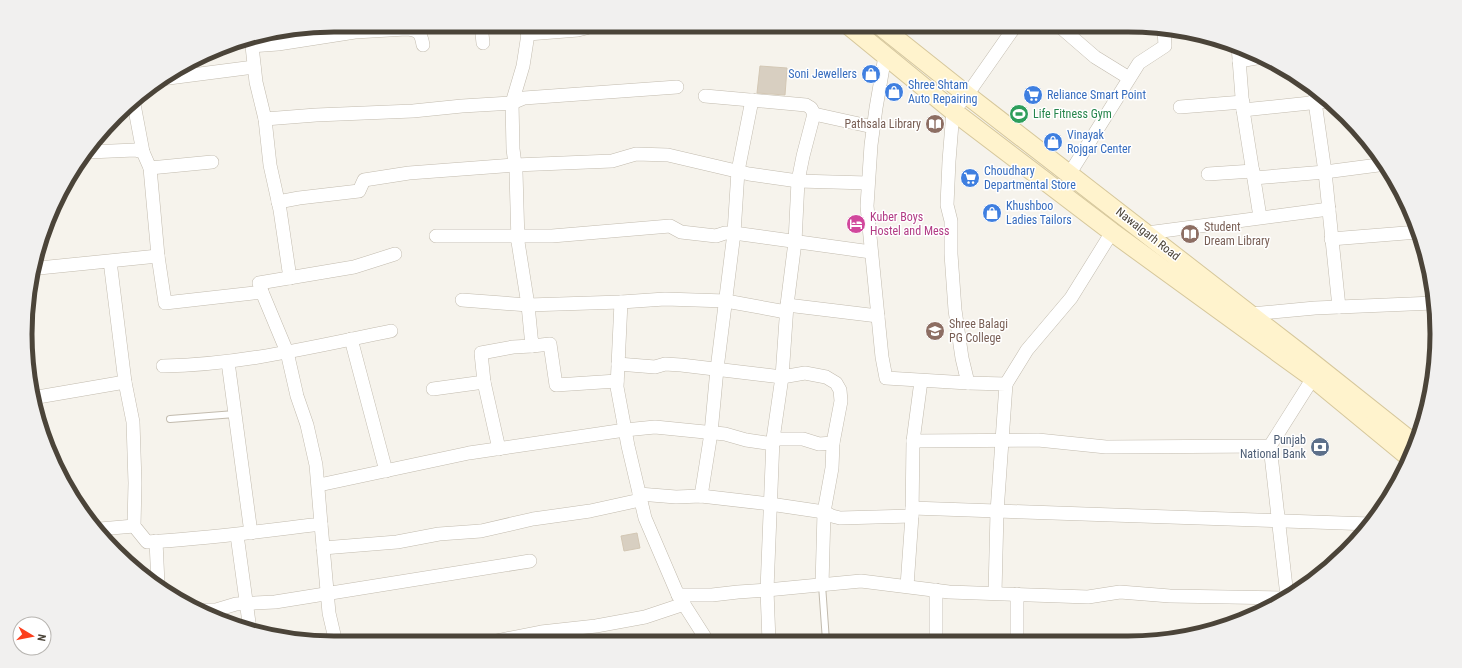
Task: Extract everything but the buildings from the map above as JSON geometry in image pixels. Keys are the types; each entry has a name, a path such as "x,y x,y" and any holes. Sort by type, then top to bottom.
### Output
{"street":[{"path":"255,42 278,44 355,32"},
{"path":"419,32 422,37 423,45"},
{"path":"482,32 483,42"},
{"path":"525,32 523,66 512,103 513,149 518,236 528,305 532,346"},
{"path":"856,32 953,111 1112,232 1313,378 1405,454"},
{"name":"Nawalgarh Road","path":"888,32 1251,314 1410,441"},
{"path":"968,383 962,358 955,310 951,254 951,221 947,205 953,111 967,95 1011,32"},
{"path":"1066,32 1095,57 1130,78"},
{"path":"1070,173 1139,63 1165,46 1164,35"},
{"path":"252,43 256,82 265,119 270,165 278,202 290,278"},
{"path":"1238,53 1243,106 1260,217"},
{"path":"885,56 873,127 867,206 882,357 886,378 921,381 1006,384"},
{"path":"1239,61 1252,59"},
{"path":"175,77 254,67"},
{"path":"265,119 316,115 413,111 512,103 524,98 676,87"},
{"path":"705,96 806,105 811,108 814,114 798,181 795,242 786,309 782,377 773,441 767,590 768,636"},
{"path":"1180,107 1243,106 1314,96"},
{"path":"1315,97 1325,172 1339,307"},
{"path":"701,496 711,433 717,369 734,233 738,171 752,100"},
{"path":"135,107 143,152 150,168 158,256 165,303 262,292"},
{"path":"814,114 873,127"},
{"path":"93,152 135,150 143,152"},
{"path":"278,202 359,191 364,180 409,173 515,165 612,161 636,154 668,155 738,171 798,181 868,183"},
{"path":"150,168 212,162"},
{"path":"1208,174 1325,172 1378,165"},
{"path":"1147,233 1329,209"},
{"path":"436,236 552,236 670,226 681,232 716,236 725,233 734,233 871,252"},
{"path":"995,593 997,512 1006,384 1027,350 1071,298 1112,232"},
{"path":"1331,239 1412,232"},
{"path":"334,636 329,612 319,485 316,465 308,431 297,396 287,352 259,283 354,267 395,254"},
{"path":"40,268 158,256"},
{"path":"110,261 126,382 133,422 135,483 134,526 147,542 237,535 321,524"},
{"path":"462,300 528,305 665,300 726,301 786,309 878,316"},
{"path":"621,302 617,387 644,518 681,600 704,636"},
{"path":"1251,314 1315,308 1428,303"},
{"path":"163,366 187,366 270,356 391,331"},
{"path":"352,339 386,471"},
{"path":"498,449 484,382 481,353 513,347 550,344 556,385 617,381"},
{"path":"228,362 251,533"},
{"path":"618,364 655,367 665,364 782,377 805,373 826,377 836,383 840,390 841,401 834,443 832,468 824,512 822,585"},
{"path":"1286,591 1270,446 1313,378"},
{"path":"907,586 912,512 913,441 921,381"},
{"path":"39,397 126,382"},
{"path":"433,390 484,382"},
{"path":"319,485 469,453 655,427 773,441 803,439 819,444 834,443"},
{"path":"913,441 1038,440 1106,447 1270,446"},
{"path":"323,548 397,542 439,534 481,531 533,519 590,511 640,497 701,496 824,512 840,518 912,512 997,512 1363,524"},
{"path":"103,529 134,526"},
{"path":"237,535 249,624"},
{"path":"156,541 158,579"},
{"path":"211,610 236,604 275,602 530,561"},
{"path":"521,636 541,632 596,626 645,617 681,600 738,592 861,581 949,592 1088,597 1120,592 1170,596 1275,598"},
{"path":"936,590 936,636"},
{"path":"1017,594 1017,636"}],"lane":[{"path":"170,419 235,414"},
{"path":"822,585 826,636"}],"place":[{"name":"Soni Jewellers","path":"871,74"},
{"name":"Shree Shtam Auto Repairing","path":"894,92"},
{"name":"Reliance Smart Point","path":"1033,95"},
{"name":"Life Fitness Gym","path":"1019,114"},
{"name":"Pathsala Library","path":"935,124"},
{"name":"Vinayak Rojgar Center","path":"1053,142"},
{"name":"Choudhary Departmental Store","path":"970,178"},
{"name":"Khushboo Ladies Tailors","path":"992,213"},
{"name":"Kuber Boys Hostel and Mess","path":"856,224"},
{"name":"Student Dream Library","path":"1190,234"},
{"name":"Shree Balagi PG College","path":"935,331"},
{"name":"Punjab National Bank","path":"1320,447"}]}
